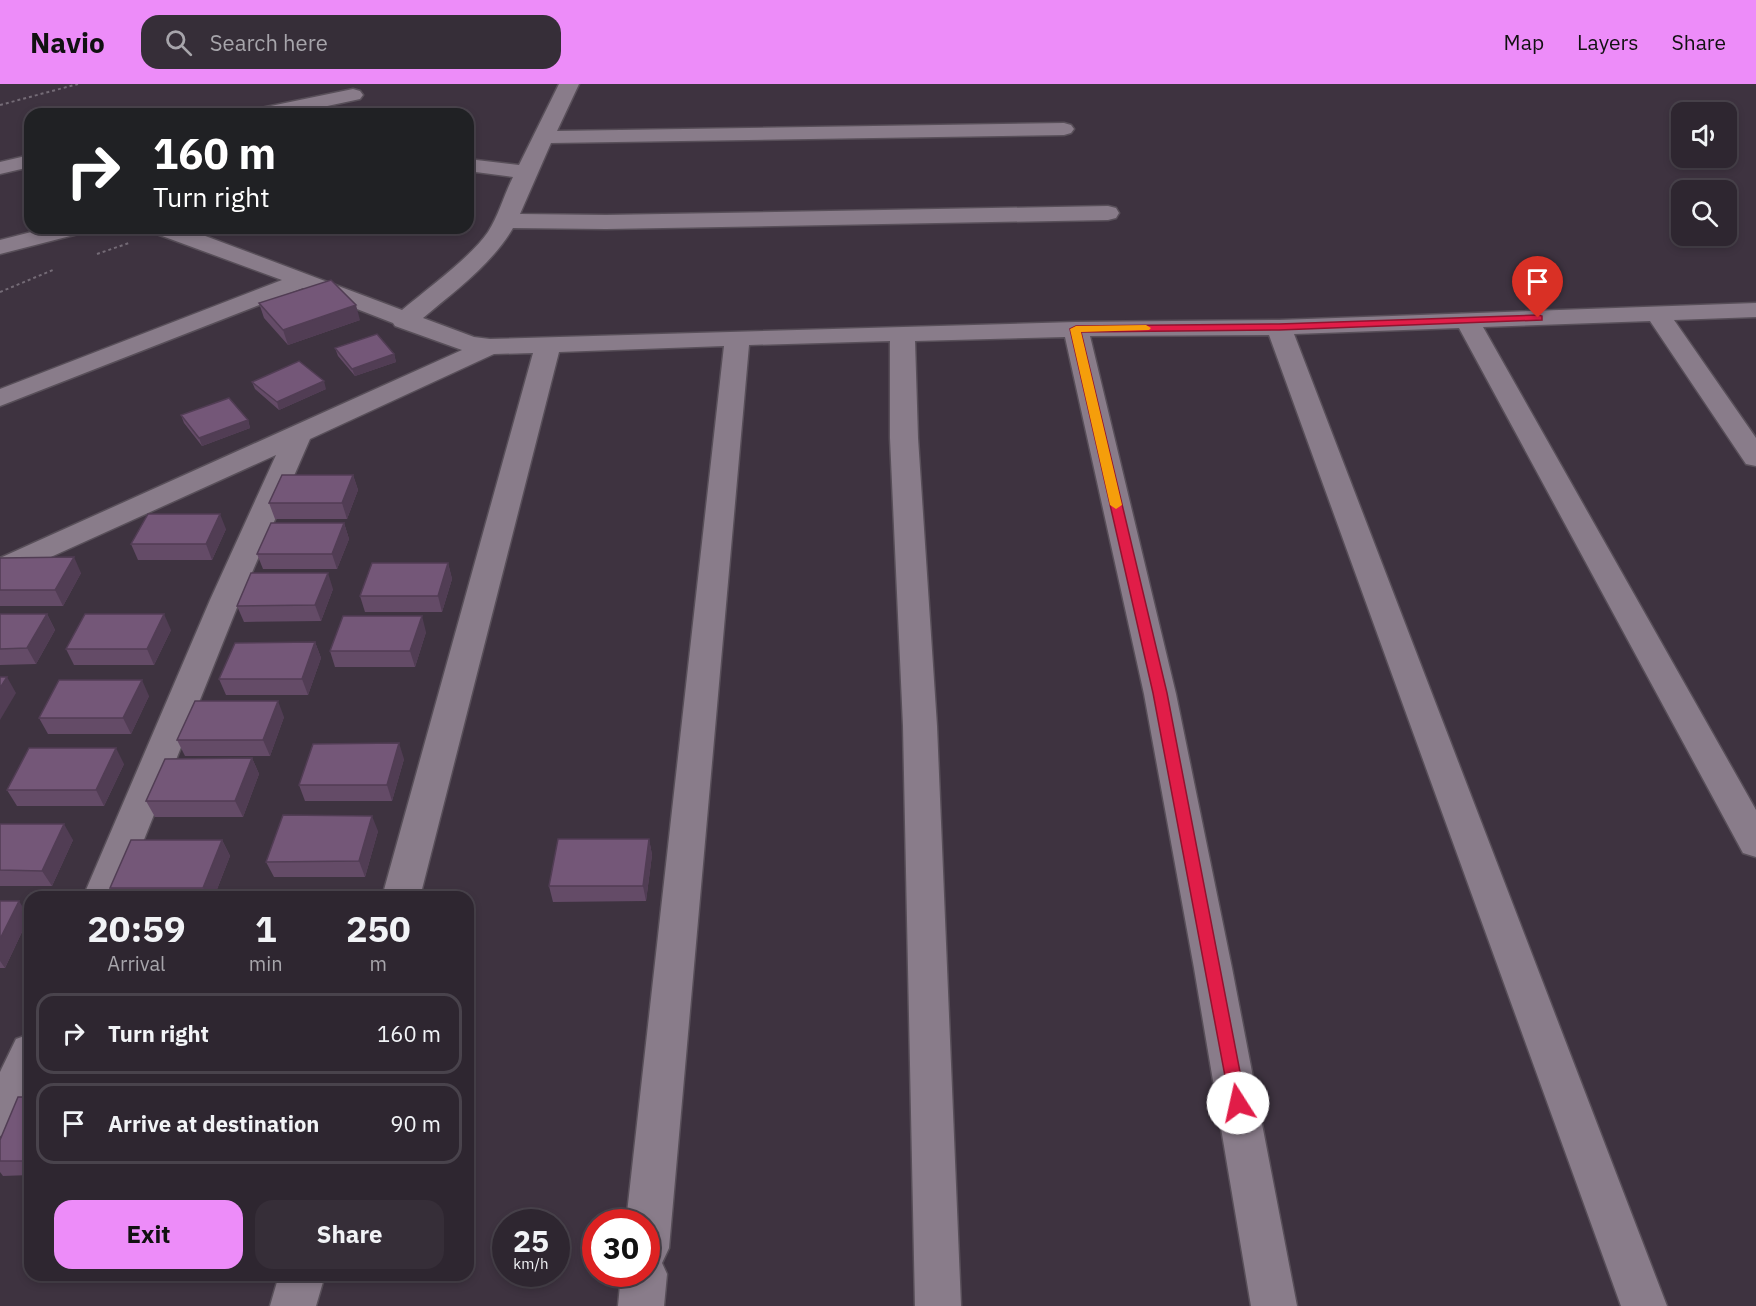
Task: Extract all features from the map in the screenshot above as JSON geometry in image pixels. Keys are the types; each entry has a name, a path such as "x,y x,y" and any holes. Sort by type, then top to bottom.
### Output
{"street":[{"path":"404,321 479,256 495,239 506,221 525,172 569,84"},
{"path":"285,108 357,90"},
{"path":"344,108 357,90"},
{"path":"543,137 1064,129"},
{"path":"0,168 24,163"},
{"path":"474,166 525,172"},
{"path":"506,221 606,222 1108,213"},
{"path":"2,249 54,234"},
{"path":"179,234 460,342 490,347 1076,329 1279,327 1756,310"},
{"path":"0,398 301,281"},
{"path":"1657,314 1756,458"},
{"path":"1467,320 1756,843"},
{"path":"1279,327 1644,1306"},
{"path":"1076,329 1160,693 1214,968 1274,1306"},
{"path":"902,334 904,438 920,738 938,1306"},
{"path":"650,1209 737,338"},
{"path":"403,891 548,344"},
{"path":"0,570 490,347"},
{"path":"104,891 225,600 298,436"},
{"path":"0,1117 24,1065"},
{"path":"293,1306 300,1281"},
{"path":"641,1306 643,1287"}],"path":[{"path":"0,105 78,84"}],"building":[{"path":"331,280 356,305 283,330 259,303"},
{"path":"377,334 394,354 352,369 335,348"},
{"path":"299,361 324,381 277,402 252,382"},
{"path":"229,398 248,420 199,438 181,415"},
{"path":"282,475 353,475 342,503 269,503"},
{"path":"148,514 220,514 206,544 131,544"},
{"path":"271,523 344,523 332,554 257,554"},
{"path":"74,557 55,590 0,590 0,558"},
{"path":"372,563 448,563 438,596 360,596"},
{"path":"251,573 328,573 315,605 237,606"},
{"path":"0,614 47,614 27,648 0,649"},
{"path":"85,614 164,614 147,649 66,649"},
{"path":"343,616 422,616 410,651 330,651"},
{"path":"315,642 302,679 219,679 235,643"},
{"path":"0,677 7,677 0,688"},
{"path":"59,680 142,680 123,718 39,718"},
{"path":"195,701 278,701 263,740 177,740"},
{"path":"399,743 387,785 299,785 313,744"},
{"path":"29,748 116,748 96,790 7,790"},
{"path":"252,758 235,801 146,801 165,759"},
{"path":"283,815 372,816 359,861 266,862"},
{"path":"0,824 64,824 42,871 0,870"},
{"path":"558,839 649,839 643,886 549,886"},
{"path":"131,840 222,840 203,888 110,888"},
{"path":"0,901 19,901 0,939"},
{"path":"18,1097 24,1097 24,1161 0,1161 0,1140"}],"slow traffic":[{"path":"1116,505 1076,329 1146,328"}],"route":[{"path":"1238,1103 1160,693 1076,329 1279,327 1538,318"}]}
